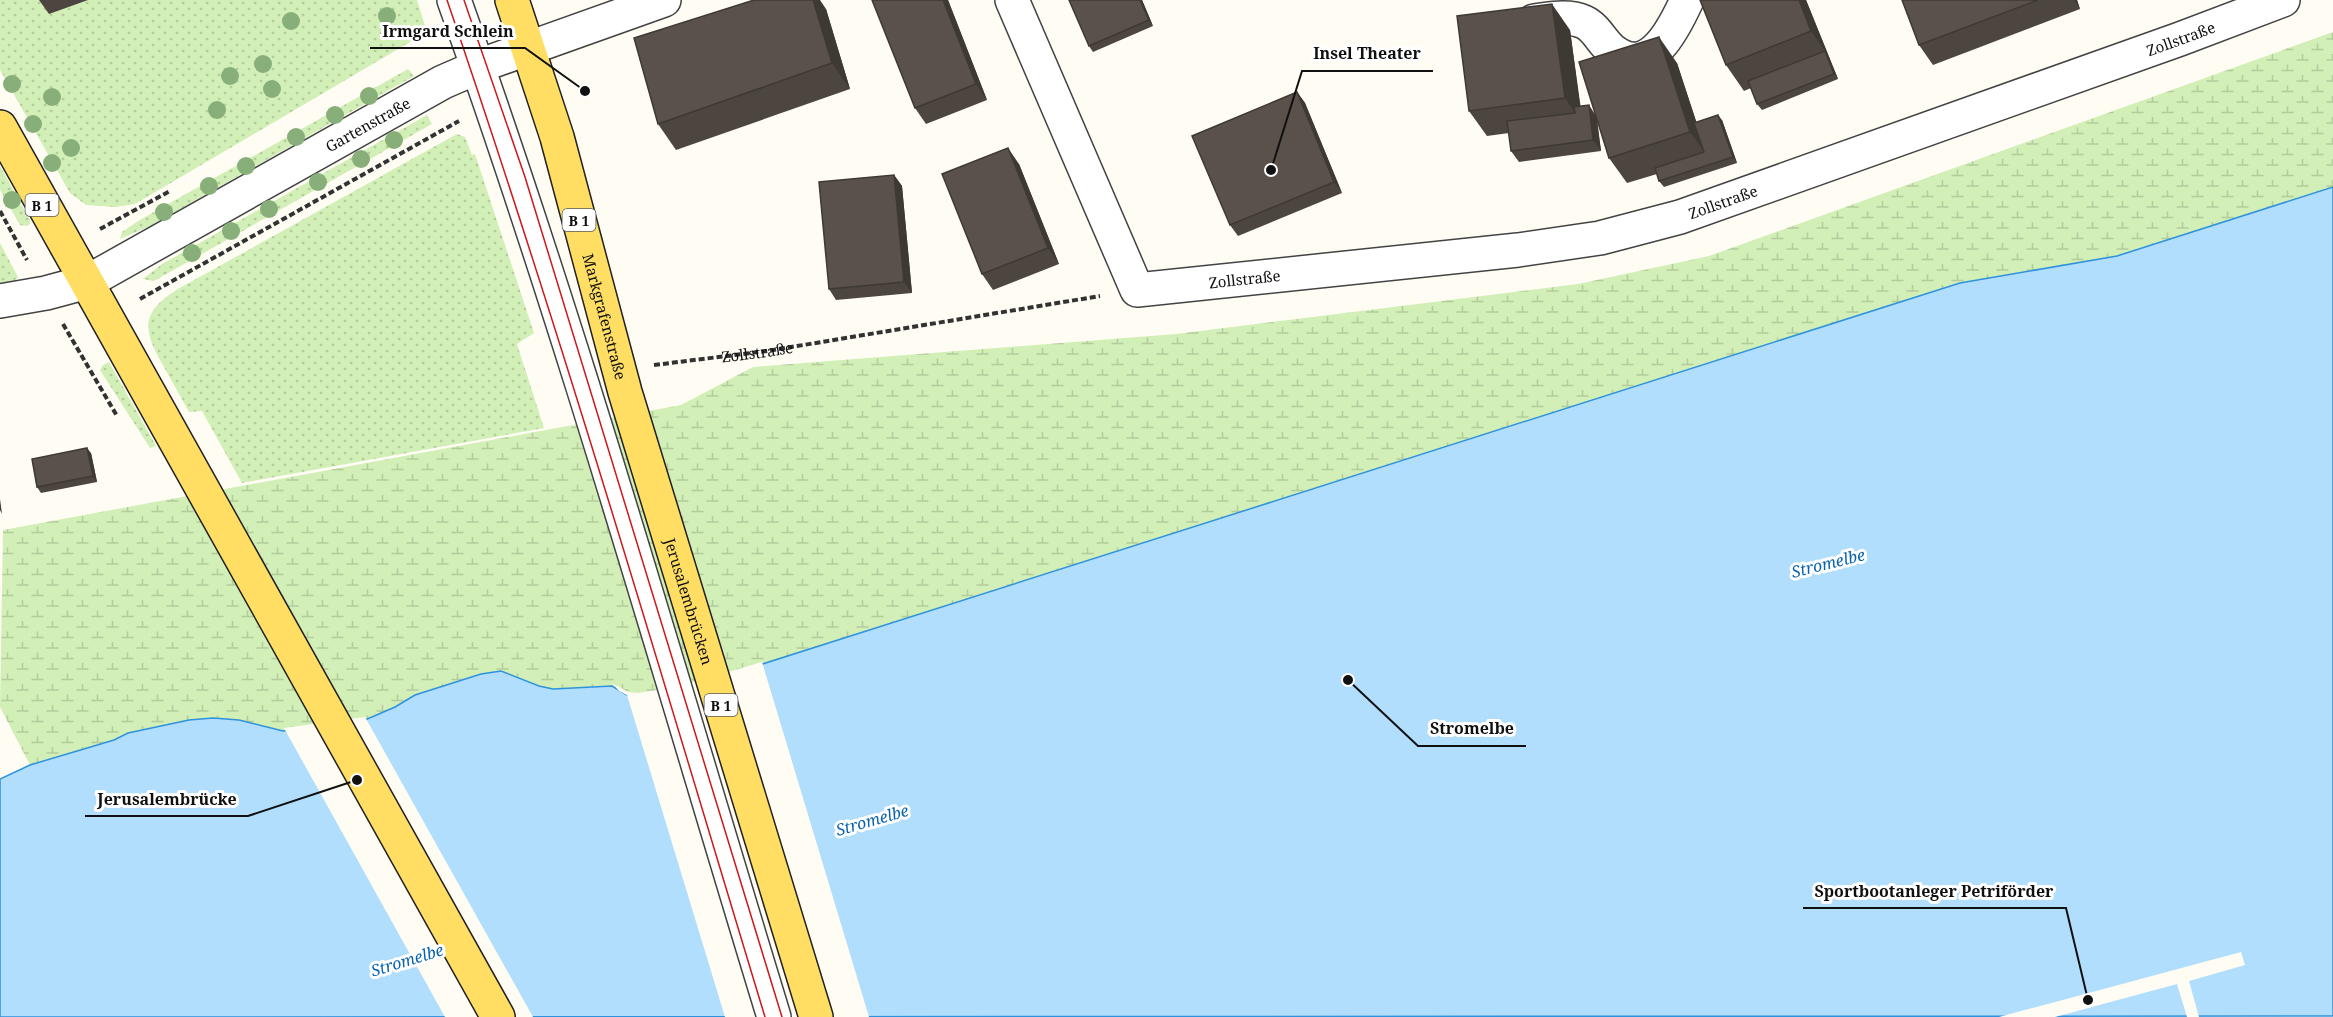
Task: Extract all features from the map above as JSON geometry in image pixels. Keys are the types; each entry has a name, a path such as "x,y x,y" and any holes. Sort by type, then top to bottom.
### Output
{"main road":[{"name":"Markgrafenstraße","path":"512,0 557,137 625,392"},
{"name":"B 1","path":"0,127 498,1017"},
{"name":"Jerusalembrücken","path":"625,392 816,1017"}],"street":[{"path":"454,0 516,180 587,404 774,1017"},
{"name":"Gartenstraße","path":"87,282 443,82 478,67 664,0"},
{"path":"1011,0 1137,290"},
{"path":"1534,21 1566,18 1582,22 1591,27 1614,52 1624,57 1635,58 1647,55 1663,44 1675,26 1687,0"},
{"name":"Zollstraße","path":"1137,290 1518,250 1627,231 1703,209 2283,0"},
{"path":"0,301 46,293 87,282"}],"path":[{"path":"140,299 463,119"},
{"name":"Zollstraße","path":"661,363 767,351 1137,290"}],"green space":[{"path":"0,0 417,0 427,32 135,204 115,207 86,205 70,193 0,70"},
{"path":"2333,32 2333,187 2117,256 1960,283 709,681 639,696 627,695 612,686 553,689 521,678 437,688 415,695 365,720 283,731 239,720 213,718 189,720 128,733 114,740 30,765 0,707 3,530 681,405 753,367 1176,334 1578,284 1709,256"},
{"path":"408,69 414,76 150,226 120,239 122,232 138,221"},
{"path":"427,115 432,124 154,281 143,279 162,264"},
{"path":"457,134 465,137 472,155 475,154 534,333 517,344 544,428 242,483 202,411 189,412 157,354 148,324 156,306 178,289"},
{"path":"0,166 30,220 27,226 20,225 0,190"},
{"path":"0,243 18,277 14,281 0,284"},
{"path":"109,362 156,446 150,448 100,370"}],"water":[{"path":"2333,187 2333,1016 0,1017 0,779 30,765 114,740 128,733 189,720 213,718 239,720 283,731 365,720 415,695 481,674 501,671 553,689 612,686 627,695 639,696 709,681 1960,283 2117,256"}],"pier":[{"path":"762,662 869,1017 725,1017 627,695 619,691 612,683 628,692 638,693 670,688"},
{"path":"365,717 533,1017 445,1017 284,728"},
{"path":"2241,952 2245,965 2189,981 2199,1017 2187,1017 2177,984 2055,1017 1999,1017"}],"building":[{"path":"754,0 813,0 832,63 658,124 634,38"},
{"path":"872,0 943,0 976,84 915,108"},
{"path":"1069,0 1140,0 1149,20 1089,46"},
{"path":"1700,0 1799,0 1811,31 1726,65"},
{"path":"1902,0 2038,0 1919,45"},
{"path":"1552,4 1565,98 1469,111 1457,16"},
{"path":"1659,37 1690,132 1609,158 1579,62"},
{"path":"1825,51 1834,74 1757,104 1748,81"},
{"path":"1297,92 1334,182 1230,225 1192,136"},
{"path":"1589,105 1593,140 1511,151 1507,121 1575,113 1574,107"},
{"path":"1718,115 1733,157 1659,181 1655,168 1704,152 1694,123"},
{"path":"1008,148 1048,248 982,274 942,174"},
{"path":"894,175 904,282 829,289 819,182"},
{"path":"87,448 93,476 37,487 32,459"}],"tram line":[{"path":"447,0 571,380 765,1017"},
{"path":"464,0 525,177 782,1017"}],"place":[{"name":"Irmgard Schlein","path":"585,91"},
{"name":"Insel Theater","path":"1271,170"},
{"name":"Stromelbe","path":"1348,680"},
{"name":"Jerusalembrücke","path":"357,780"},
{"name":"Sportbootanleger Petriförder","path":"2088,1000"}]}
